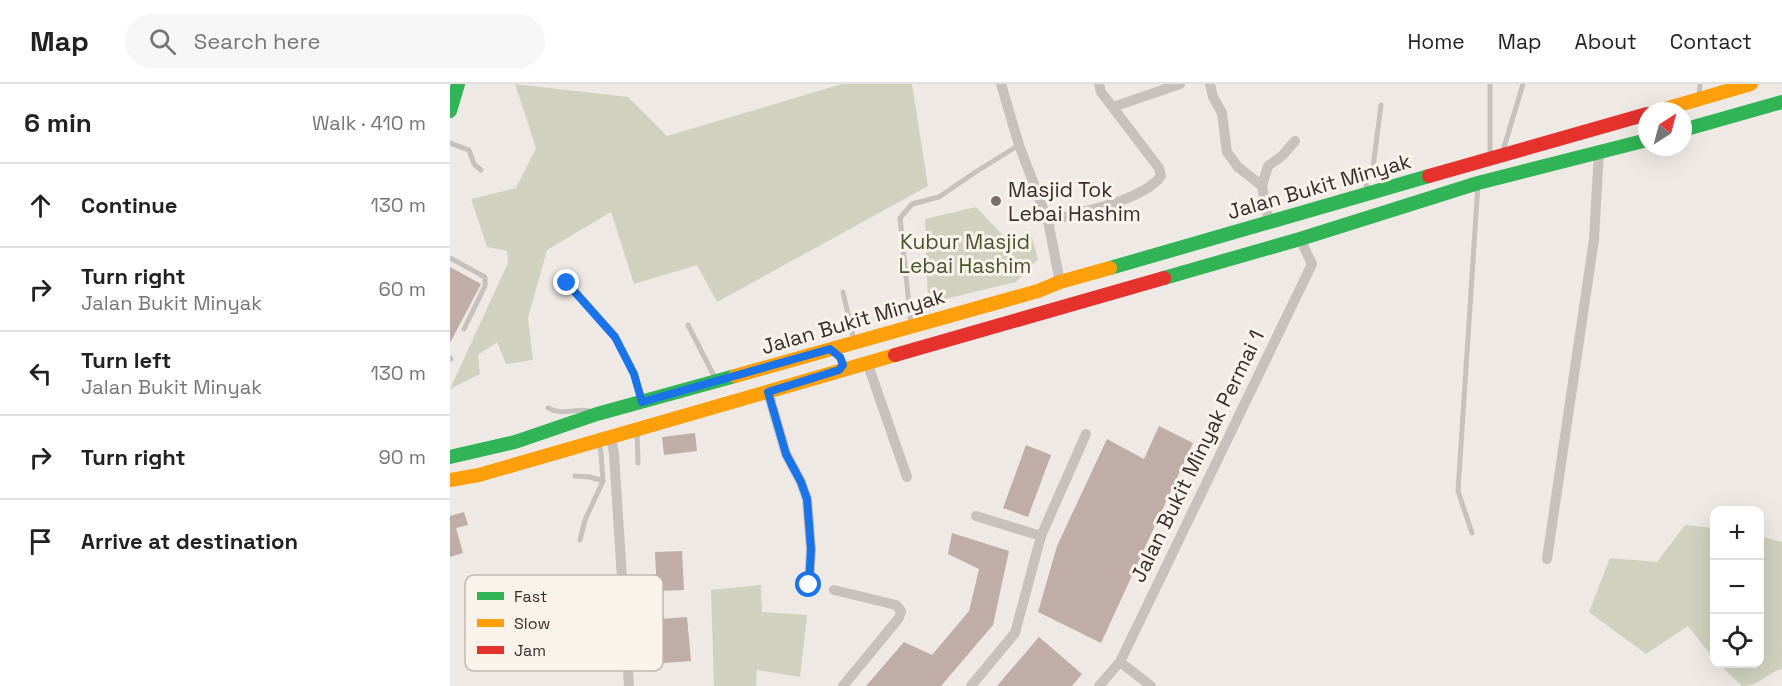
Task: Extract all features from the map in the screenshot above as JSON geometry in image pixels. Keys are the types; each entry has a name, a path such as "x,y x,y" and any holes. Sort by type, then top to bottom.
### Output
{"main road":[{"path":"450,111 458,84"},
{"path":"1689,102 1724,88 1751,84"},
{"path":"1692,127 1782,102"},
{"name":"Jalan Bukit Minyak","path":"450,457 515,442 597,414 1038,291 1060,282 1638,117"},
{"name":"Jalan Bukit Minyak","path":"450,480 479,475 1300,239 1478,183 1638,142"},
{"path":"857,342 856,349 859,357 867,362"},
{"path":"830,349 840,357 843,365 839,370"}],"street":[{"path":"1001,84 1019,146 1048,221 1060,282"},
{"path":"1048,221 1113,203 1155,185 1161,176 1159,168 1101,92 1099,84"},
{"path":"1113,107 1180,84"},
{"path":"1210,84 1213,97 1222,113 1227,152 1238,167 1262,186"},
{"path":"1269,222 1262,186 1268,166 1282,156 1295,141"},
{"path":"1547,559 1594,239 1599,152"},
{"name":"Jalan Bukit Minyak Permai 1","path":"1099,686 1120,662 1312,264 1300,239"},
{"path":"867,362 907,477"},
{"path":"768,392 786,454 807,499 811,549 809,585"},
{"path":"971,686 1015,633 1041,536 1086,434"},
{"path":"604,439 615,453 623,575"},
{"path":"976,516 1041,536"},
{"path":"834,590 896,605 901,611 899,618 843,686"},
{"path":"1120,662 1151,686"},
{"path":"629,671 630,686"}],"lane":[{"path":"1490,84 1496,157"},
{"path":"1496,157 1523,84"},
{"path":"1699,99 1700,84"},
{"path":"1368,194 1365,179 1372,175 1381,105"},
{"path":"450,143 469,150 474,164 481,170"},
{"path":"912,326 900,218 912,204 939,197 1019,146"},
{"path":"1472,533 1458,491 1478,183"},
{"path":"450,258 485,277 485,286 464,329"},
{"path":"567,283 615,337 634,374 642,402"},
{"path":"843,292 857,342"},
{"path":"688,325 717,381"},
{"path":"548,408 566,413 586,409 597,414"},
{"path":"637,429 638,462"},
{"path":"580,540 585,520 603,481 601,452 604,439"},
{"path":"575,476 603,481"}],"green space":[{"path":"515,84 628,97 667,136 842,84 912,84 928,186 717,302 697,265 634,284 611,212 547,250 528,318 533,360 506,364 497,342 478,355 480,374 450,389 508,263 507,251 487,247 471,199 516,188 536,148"},
{"name":"Kubur Masjid Lebai Hashim","path":"976,207 1011,244 1030,231 1038,259 1016,282 928,303 925,219"},
{"path":"1685,525 1710,528 1710,654 1688,626 1646,654 1589,612 1610,558 1657,562"},
{"path":"1764,537 1782,542 1782,669 1771,673 1759,682 1742,686 1723,668 1764,668"},
{"path":"761,585 762,612 807,615 800,677 757,670 756,686 714,686 711,590"}],"building":[{"path":"450,267 481,284 450,343"},
{"path":"1159,426 1193,443 1101,643 1038,612 1057,546 1107,439 1144,459"},
{"path":"695,433 697,451 664,455 662,437"},
{"path":"1026,445 1051,455 1028,517 1003,508"},
{"path":"464,512 468,525 456,528 463,553 450,557 450,516"},
{"path":"952,533 1009,551 993,625 941,686 866,686 904,642 932,655 969,611 979,569 948,554"},
{"path":"682,551 684,590 663,591 663,575 656,575 655,552"},
{"path":"687,617 691,661 663,663 663,619"},
{"path":"1039,637 1082,674 1072,686 997,686"}],"traffic: fast":[{"path":"450,111 458,84"},
{"path":"1692,127 1782,102"},
{"path":"1164,278 1300,239 1478,183 1638,142"},
{"path":"1110,268 1429,176"},
{"path":"450,457 515,442 597,414 735,376"}],"traffic: slow":[{"path":"1689,102 1751,84"},
{"path":"735,376 1038,291 1060,282 1110,268"},
{"path":"450,480 479,475 895,355"}],"traffic: jam":[{"path":"1429,176 1638,117"},
{"path":"895,355 1164,278"}],"place":[{"name":"Masjid Tok Lebai Hashim","path":"996,201"}],"route":[{"path":"567,283 615,337 634,374 642,402 830,349 840,357 843,365 839,370 768,392 786,454 807,499 811,549 809,585"}]}
